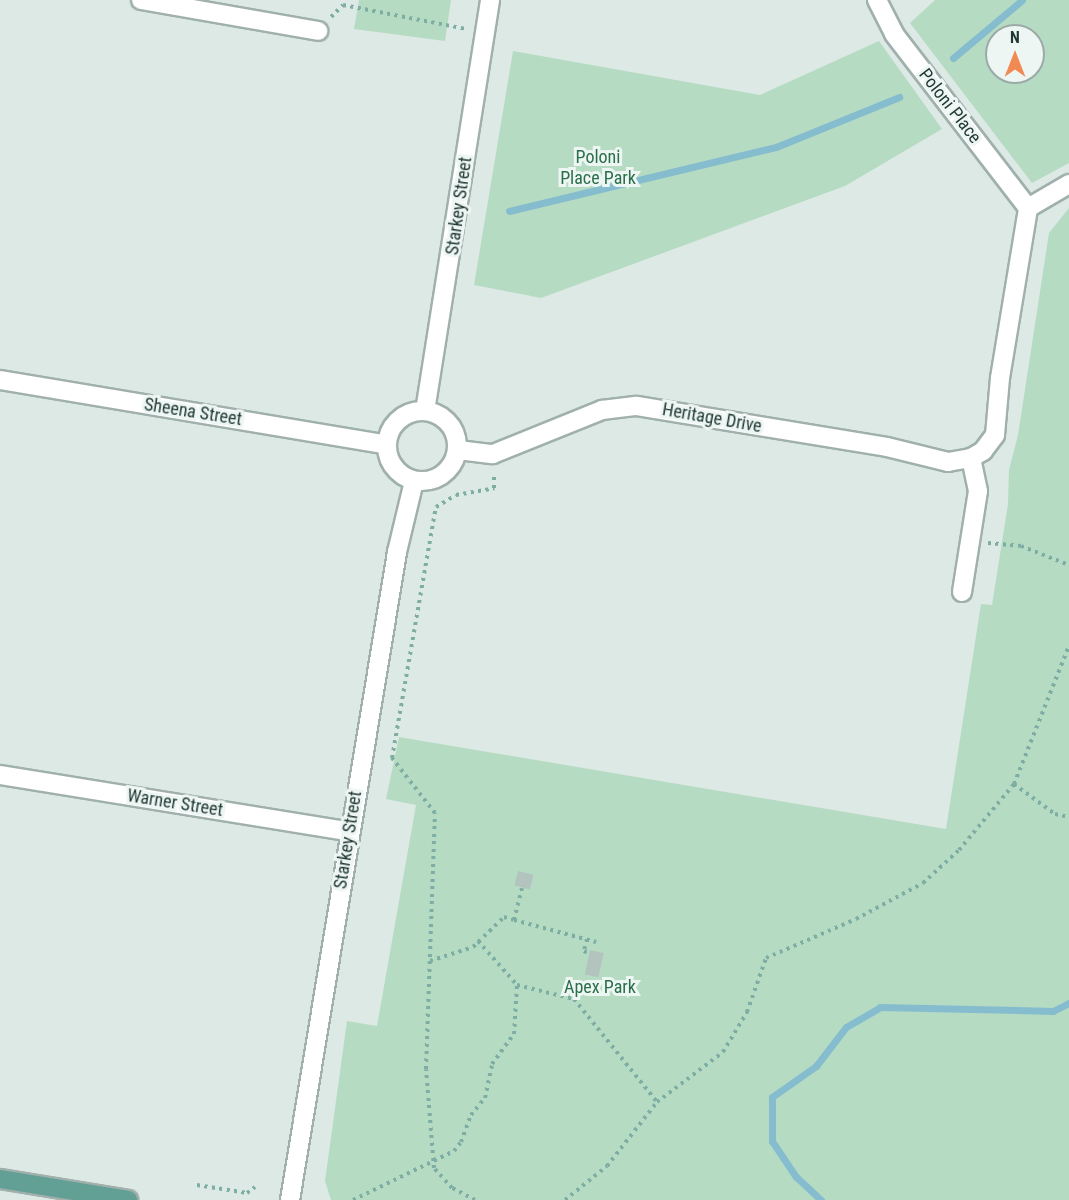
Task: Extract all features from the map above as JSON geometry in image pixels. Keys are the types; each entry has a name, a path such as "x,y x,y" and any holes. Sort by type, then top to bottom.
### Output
{"main road":[{"path":"0,1179 128,1200"}],"street":[{"path":"141,0 318,31"},
{"name":"Starkey Street","path":"425,411 490,0"},
{"name":"Poloni Place","path":"877,0 894,34 1029,208"},
{"path":"962,592 978,491 971,458 983,451 995,435 1000,378 1029,208 1069,184"},
{"name":"Sheena Street","path":"0,380 387,445"},
{"name":"Heritage Drive","path":"458,450 493,454 602,410 637,406 887,447 948,462 971,458"},
{"path":"425,411 446,420 453,428 458,450 447,472 437,479 414,481 394,468 387,445 395,424 414,412 425,411"},
{"name":"Starkey Street","path":"290,1200 397,552 414,481"},
{"name":"Warner Street","path":"0,775 350,832"}],"path":[{"path":"318,31 343,5 466,29"},
{"path":"475,1200 439,1176 434,1159 426,1069 435,813 392,759 436,507 456,495 494,488 493,454"},
{"path":"970,542 1021,546 1069,566"},
{"path":"565,1200 607,1166 657,1102 723,1053 747,1012 766,958 856,919 922,884 959,850 1014,784 1069,646"},
{"path":"1014,784 1055,814 1069,817"},
{"path":"514,920 522,888"},
{"path":"430,961 462,952 504,917 596,942"},
{"path":"587,939 584,951 589,954"},
{"path":"478,941 518,985 574,999 657,1102"},
{"path":"353,1200 454,1151 477,1106 485,1098 492,1065 514,1034 518,985"},
{"path":"197,1185 247,1193 255,1187"}],"green space":[{"path":"359,0 451,0 445,41 354,29"},
{"path":"935,0 1069,0 1069,163 1032,183 910,23"},
{"name":"Poloni Place Park","path":"879,41 942,129 845,186 541,298 474,285 513,51 760,95"},
{"name":"Apex Park","path":"1069,208 1069,1200 331,1200 325,1181 347,1021 377,1026 416,805 386,799 399,737 946,829 981,604 992,605 1008,504 1009,470 1018,435 1049,233"}],"building":[{"path":"518,871 534,875 530,889 514,886"},
{"path":"590,950 604,953 598,977 585,974"}],"waterway":[{"path":"953,58 1022,0"},
{"path":"509,211 776,147 899,97"},
{"path":"821,1200 796,1177 772,1141 772,1097 816,1066 846,1027 880,1007 1053,1011 1069,1003"}]}
